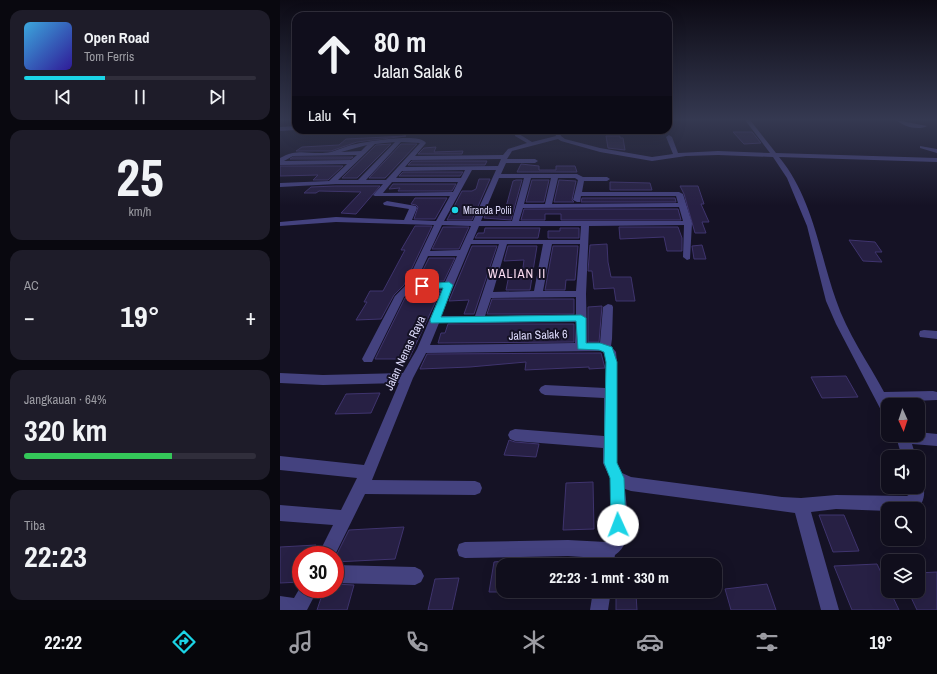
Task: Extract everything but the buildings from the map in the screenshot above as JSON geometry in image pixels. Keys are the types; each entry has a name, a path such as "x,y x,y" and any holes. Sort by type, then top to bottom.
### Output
{"street":[{"path":"333,154 344,148"},
{"path":"333,183 367,148"},
{"path":"359,183 392,148"},
{"path":"417,148 377,195 454,194"},
{"path":"503,160 520,148"},
{"path":"399,169 469,169 503,160 527,148"},
{"path":"597,148 629,156 652,159 676,155 772,154 937,160"},
{"path":"673,148 676,155"},
{"path":"768,148 790,178 811,226 831,301 841,324 881,397 933,396"},
{"path":"280,162 292,154 362,153"},
{"path":"408,158 466,158 535,161"},
{"path":"503,160 528,176 577,176 581,179 606,179"},
{"name":"Jalan Nenas Raya","path":"331,546 361,487 407,378 423,349 475,223 503,160"},
{"path":"925,160 937,167"},
{"path":"280,162 352,162"},
{"path":"368,359 400,296 408,287 439,223 469,169"},
{"path":"515,223 528,176"},
{"path":"548,206 555,176"},
{"path":"576,206 581,179"},
{"path":"280,185 463,180"},
{"path":"579,194 676,193 680,196 688,222 687,257"},
{"path":"387,203 413,208 407,223"},
{"path":"280,224 301,221 333,220 407,223 585,223 607,215 683,205"},
{"path":"520,206 576,206 607,215 688,222"},
{"path":"582,346 581,294 585,223"},
{"path":"468,242 584,242"},
{"path":"479,319 504,242"},
{"path":"538,294 548,242"},
{"path":"424,254 463,253"},
{"path":"408,287 449,285"},
{"path":"487,295 581,294"},
{"path":"465,550 568,548 606,558 617,542 619,534 617,478 610,463 611,357 605,347 607,339 608,307"},
{"path":"435,320 581,318"},
{"path":"924,334 937,335"},
{"name":"Jalan Salak 6","path":"423,349 502,349 582,346 605,347"},
{"path":"280,378 323,380 407,378"},
{"path":"545,390 610,393"},
{"path":"515,435 610,443"},
{"path":"925,439 937,440"},
{"path":"280,463 368,472"},
{"path":"617,478 641,487 767,504 801,506 836,502 908,504 914,501 918,494"},
{"path":"361,487 475,488"},
{"path":"801,506 830,610"},
{"path":"280,512 345,518"},
{"path":"344,574 415,576"},
{"path":"280,605 298,609 304,598"},
{"path":"600,610 601,598"}],"place":[{"name":"Miranda Polii","path":"455,210"}],"district":[{"name":"WALIAN II","path":"517,273"}],"route":[{"path":"422,286 449,285 435,320 581,318 582,346 605,347 610,352 610,463 617,478 618,525"}]}
